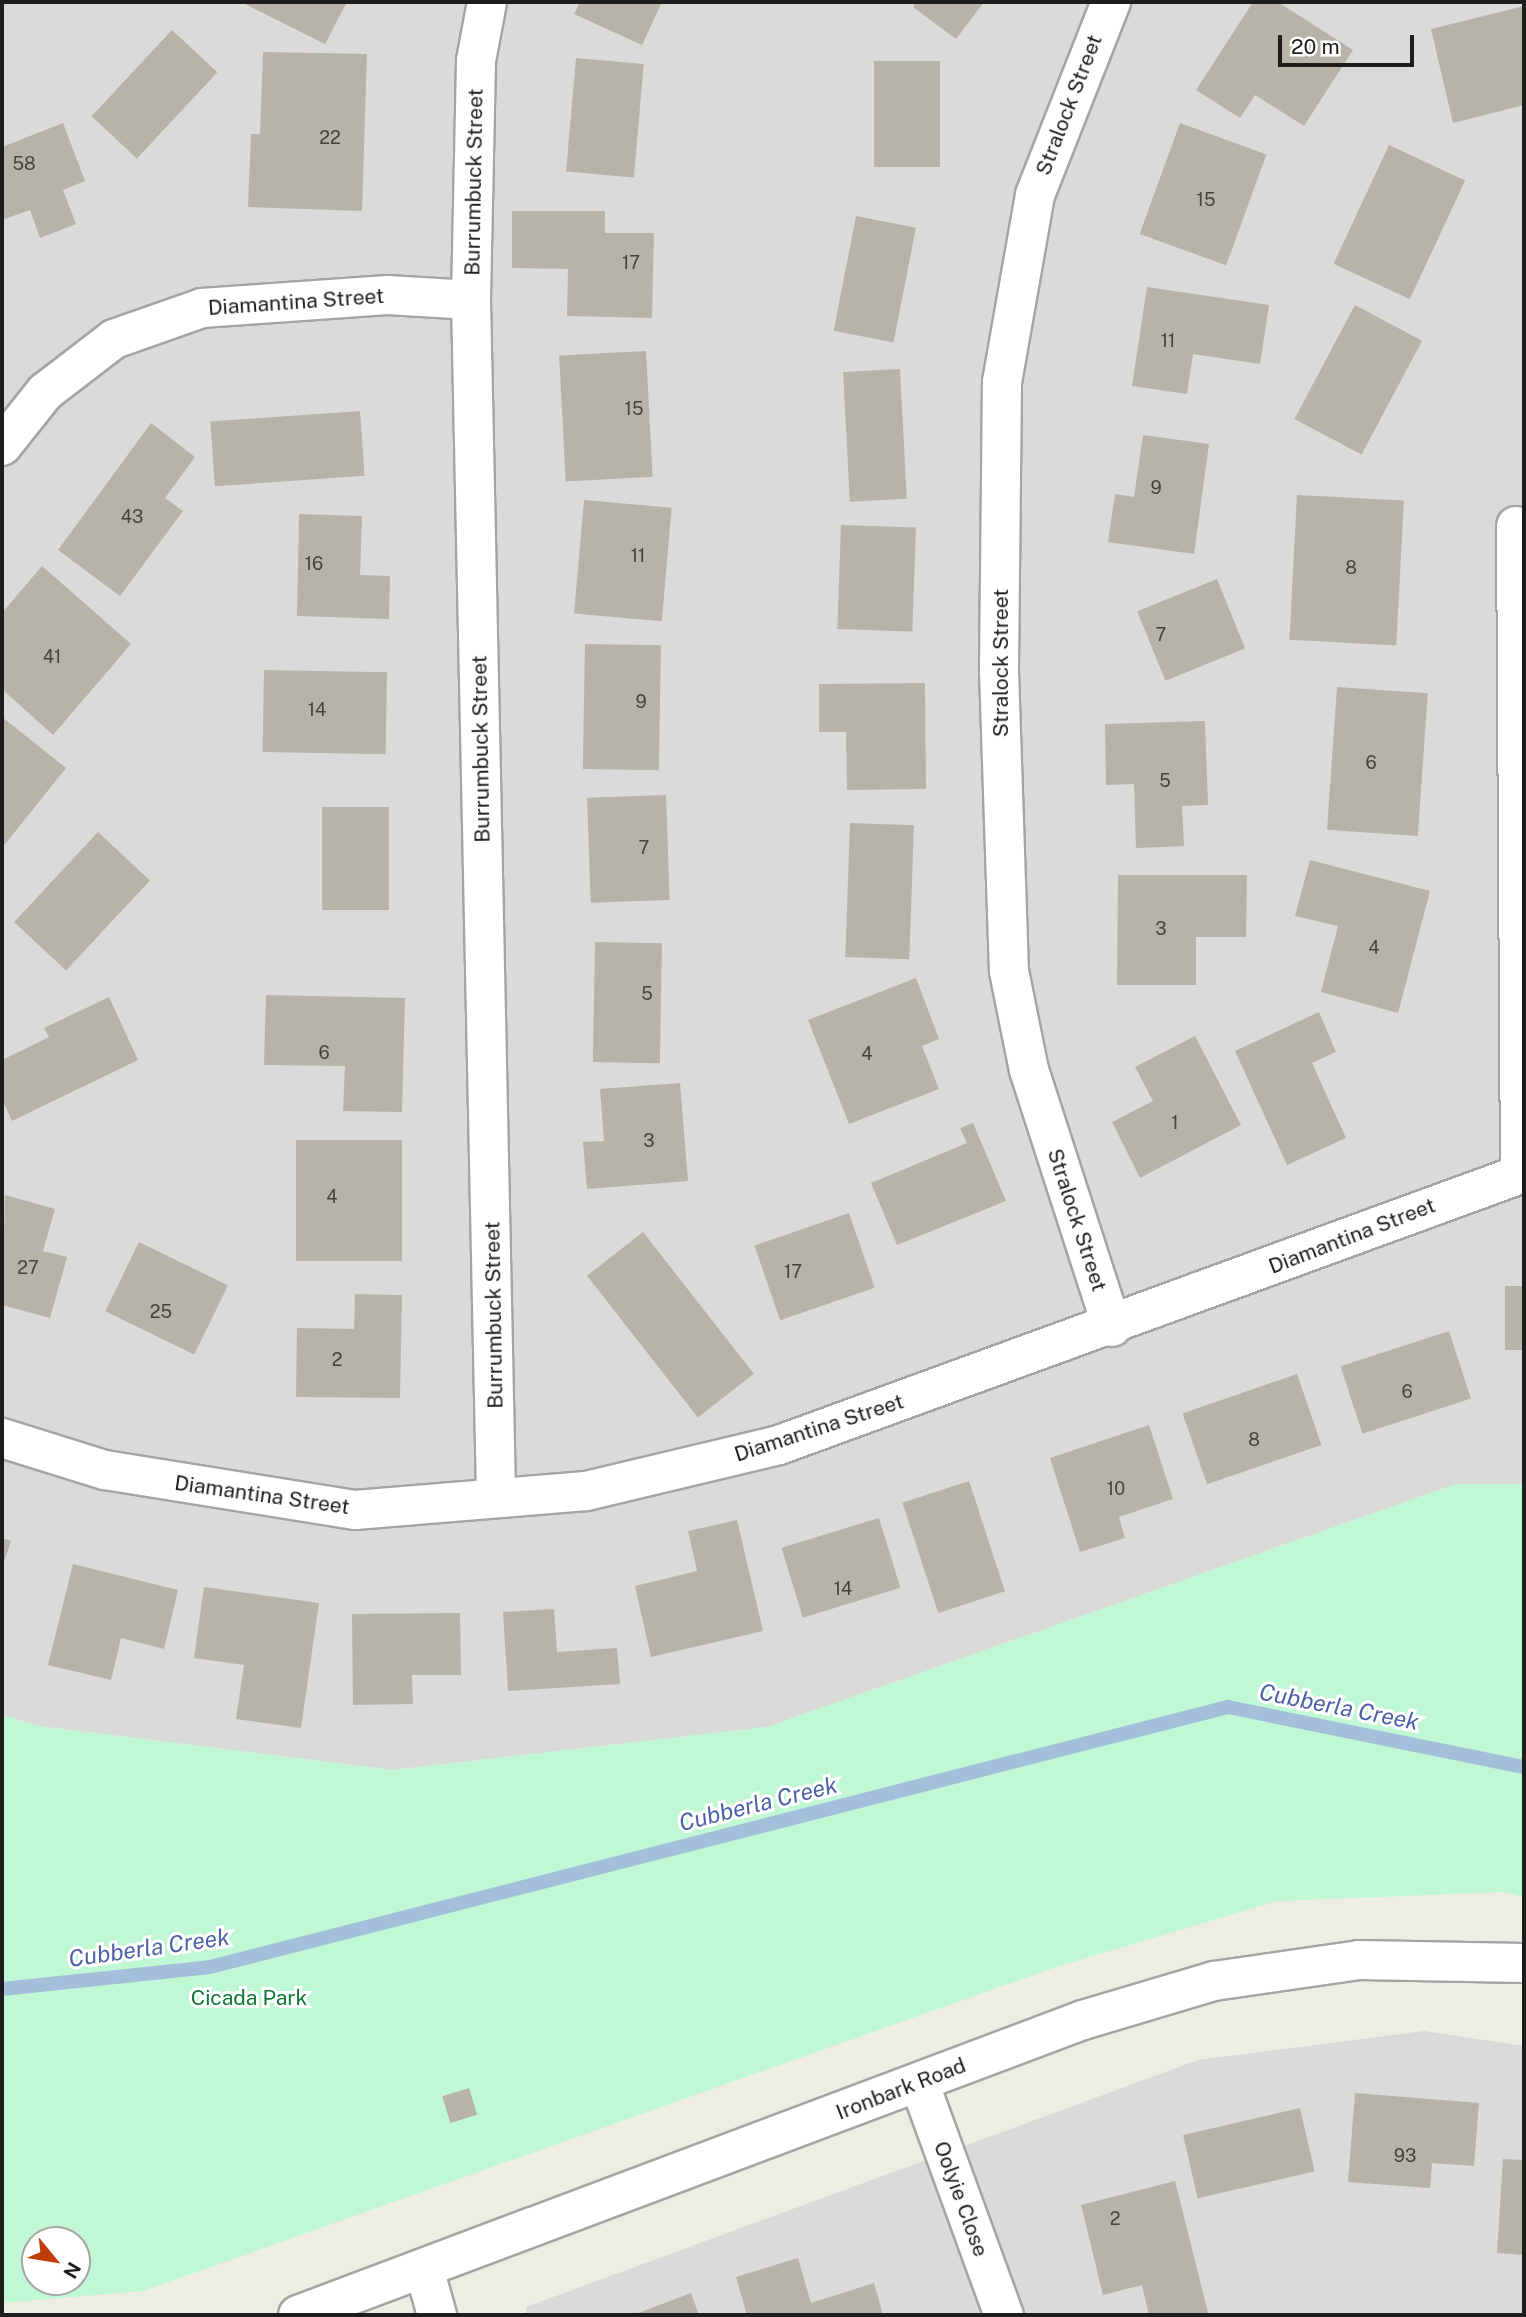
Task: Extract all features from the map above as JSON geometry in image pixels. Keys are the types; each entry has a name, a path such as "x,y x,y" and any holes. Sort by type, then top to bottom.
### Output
{"street":[{"name":"Burrumbuck Street","path":"487,2 476,61 471,300 496,1496"},
{"name":"Stralock Street","path":"1111,2 1035,194 1002,382 999,671 1009,971 1029,1070 1112,1327"},
{"name":"Diamantina Street","path":"2,446 45,392 114,339 202,308 388,295 471,300"},
{"path":"1516,526 1522,1173"},
{"name":"Diamantina Street","path":"2,1438 104,1470 355,1510 496,1496 586,1491 779,1445 1112,1327 1522,1173"},
{"name":"Ironbark Road","path":"298,2315 425,2272 1083,2020 1214,1981 1360,1960 1524,1963"},
{"name":"Oolyie Close","path":"919,2082 1004,2315"},
{"path":"425,2272 437,2315"}],"shaded area":[{"path":"2,2 1524,2 1524,1484 1456,1484 767,1727 392,1770 39,1726 2,1715"},
{"path":"1424,2031 1524,2046 1524,2315 526,2315 526,2307 1198,2060"}],"green space":[{"name":"Cicada Park","path":"1456,1484 1524,1484 1524,1897 1505,1892 1277,1901 1056,1967 143,2291 91,2295 91,2226 21,2226 21,2296 84,2296 2,2303 2,1715 39,1726 392,1770 767,1727"}],"building":[{"path":"241,2 347,2 325,44"},
{"path":"580,2 662,2 642,45 574,14"},
{"path":"916,2 984,2 956,39 913,7"},
{"path":"1253,2 1278,2 1353,50 1304,126 1255,95 1240,118 1196,90"},
{"path":"1524,6 1524,105 1453,123 1431,29"},
{"path":"172,30 217,72 137,159 92,116"},
{"path":"263,52 367,54 362,211 248,207 251,134 260,134"},
{"path":"576,58 644,64 634,177 566,172"},
{"path":"874,61 940,61 940,167 874,167"},
{"path":"63,123 85,181 63,190 76,224 40,238 30,210 2,220 2,147"},
{"path":"1180,123 1266,154 1226,265 1140,234"},
{"path":"1389,145 1465,180 1410,299 1334,264"},
{"path":"512,211 605,211 605,233 654,233 652,318 567,316 568,269 512,268"},
{"path":"856,216 916,228 894,342 834,331"},
{"path":"1147,287 1269,305 1260,364 1193,354 1187,394 1132,386"},
{"path":"1355,305 1422,341 1362,455 1294,419"},
{"path":"646,351 653,477 566,481 559,356"},
{"path":"900,369 907,499 850,502 843,372"},
{"path":"360,411 365,476 215,486 210,421"},
{"path":"151,423 195,457 165,498 183,511 120,596 58,550"},
{"path":"1143,435 1209,444 1194,554 1108,542 1115,494 1134,497"},
{"path":"1297,495 1404,501 1396,645 1289,640"},
{"path":"584,500 672,508 662,621 574,614"},
{"path":"299,514 362,516 360,575 390,576 389,619 297,616"},
{"path":"841,525 916,528 912,632 837,629"},
{"path":"42,566 131,644 53,735 2,689 2,613"},
{"path":"1217,579 1245,649 1165,681 1137,611"},
{"path":"585,644 661,645 659,770 583,769"},
{"path":"264,670 387,672 386,754 263,752"},
{"path":"925,683 926,789 847,790 846,732 819,732 819,684"},
{"path":"1337,687 1428,693 1418,836 1327,830"},
{"path":"2,717 66,768 2,848"},
{"path":"1205,721 1208,805 1182,806 1184,846 1136,848 1134,784 1106,785 1105,724"},
{"path":"666,795 670,900 591,903 587,798"},
{"path":"322,807 389,807 389,910 322,910"},
{"path":"850,823 914,825 909,959 845,957"},
{"path":"98,832 150,880 66,970 14,922"},
{"path":"1310,860 1430,891 1398,1013 1321,992 1338,926 1295,916"},
{"path":"1118,875 1247,875 1246,937 1196,937 1196,985 1117,985"},
{"path":"595,942 662,943 660,1063 593,1062"},
{"path":"916,978 939,1039 922,1046 939,1089 849,1124 808,1020"},
{"path":"266,995 405,998 402,1112 343,1111 345,1066 264,1065"},
{"path":"109,997 138,1060 12,1121 2,1099 2,1060 49,1037 44,1028"},
{"path":"1319,1012 1336,1052 1312,1063 1346,1138 1287,1165 1235,1051"},
{"path":"1195,1036 1241,1125 1140,1178 1112,1122 1153,1101 1135,1067"},
{"path":"680,1083 688,1181 587,1189 583,1142 604,1141 600,1089"},
{"path":"973,1123 1006,1201 897,1245 871,1183 967,1143 960,1128"},
{"path":"296,1140 402,1140 402,1261 296,1261"},
{"path":"5,1195 55,1209 43,1251 67,1257 50,1318 2,1305"},
{"path":"849,1213 875,1288 780,1320 754,1246"},
{"path":"643,1232 754,1374 698,1418 587,1276"},
{"path":"139,1242 228,1285 194,1355 105,1311"},
{"path":"1505,1286 1524,1286 1524,1350 1505,1350"},
{"path":"355,1294 402,1295 400,1398 296,1397 297,1328 354,1329"},
{"path":"1449,1331 1471,1399 1363,1434 1341,1366"},
{"path":"1297,1374 1321,1445 1207,1484 1183,1413"},
{"path":"1149,1425 1173,1499 1119,1517 1125,1538 1080,1552 1050,1458"},
{"path":"969,1481 1005,1591 938,1613 902,1503"},
{"path":"879,1518 900,1588 803,1618 781,1548"},
{"path":"737,1520 763,1631 651,1657 635,1586 697,1571 688,1531"},
{"path":"2,1538 11,1541 2,1568"},
{"path":"73,1564 178,1590 164,1649 121,1638 111,1680 48,1665"},
{"path":"204,1587 319,1603 301,1728 236,1719 244,1665 194,1658"},
{"path":"554,1609 557,1652 617,1648 620,1684 508,1691 503,1612"},
{"path":"460,1613 461,1675 412,1675 413,1704 353,1705 352,1614"},
{"path":"469,2088 477,2115 450,2123 442,2096"},
{"path":"1355,2093 1479,2103 1474,2166 1432,2163 1430,2188 1348,2182"},
{"path":"1300,2108 1315,2171 1198,2198 1183,2135"},
{"path":"1503,2159 1524,2160 1524,2255 1497,2253"},
{"path":"1175,2181 1208,2313 1149,2315 1142,2285 1103,2295 1081,2205"},
{"path":"798,2258 811,2303 874,2283 883,2315 747,2315 736,2277"},
{"path":"691,2293 699,2315 633,2315"}],"waterway":[{"name":"Cubberla Creek","path":"2,1989 210,1967 1228,1707 1524,1767"}]}
